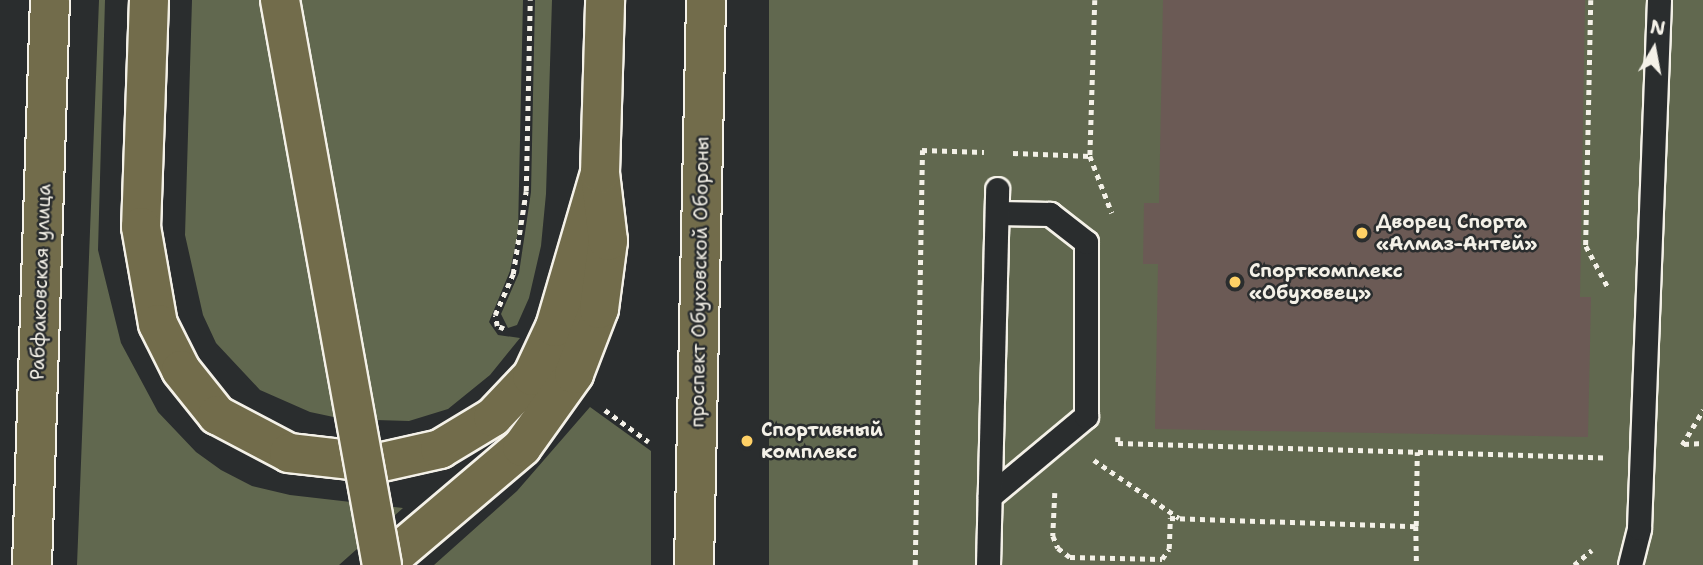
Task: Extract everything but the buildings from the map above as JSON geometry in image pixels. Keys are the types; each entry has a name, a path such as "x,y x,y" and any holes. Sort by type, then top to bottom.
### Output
{"main road":[{"name":"Рабфаковская улица","path":"32,565 50,0"},
{"path":"149,0 141,227 158,324 186,379 217,415 289,453 378,463 440,449 493,417 532,376 555,327 600,173"},
{"path":"280,0 382,565 522,447 574,374 599,309 608,241 600,173 605,0"},
{"name":"проспект Обуховской Обороны","path":"694,565 706,0"}],"lane":[{"path":"1630,565 1639,528 1659,0"},
{"path":"988,565 997,189"},
{"path":"990,496 1086,416 1086,242 1050,214 997,213"}],"path":[{"path":"519,329 497,326 495,315 513,274 523,228 530,0"},
{"path":"1095,0 1090,156 1115,221"},
{"path":"1591,0 1586,246 1615,299"},
{"path":"915,565 922,150 1090,156"},
{"path":"598,405 656,447"},
{"path":"1118,429 1118,443"},
{"path":"1109,448 1118,443 1642,458"},
{"path":"1683,444 1703,443"},
{"path":"1100,452 1090,457 1179,519"},
{"path":"1417,452 1417,565"},
{"path":"1056,487 1053,536 1058,548 1070,557 1162,559 1168,549 1170,518 1416,526"},
{"path":"1574,565 1594,547"}],"green space":[{"path":"99,0 105,0 98,250 121,343 158,412 196,452 221,470 252,486 290,495 403,508 339,565 77,565"},
{"path":"192,0 523,0 518,232 510,271 489,322 498,335 520,338 490,375 448,409 409,421 343,419 310,412 260,390 216,343 203,315 185,235"},
{"path":"535,0 552,0 546,194 541,246 529,298 517,325 508,328 501,314 519,273 531,192"},
{"name":"Спорткомплекс «Обуховец»","path":"769,0 1703,0 1703,565 769,565"},
{"path":"590,407 651,451 651,565 434,565 517,491"}],"place":[{"name":"Дворец Спорта «Алмаз-Антей»","path":"1362,233"},
{"name":"Спорткомплекс «Обуховец»","path":"1235,282"},
{"name":"Спортивный комплекс","path":"747,441"}]}
